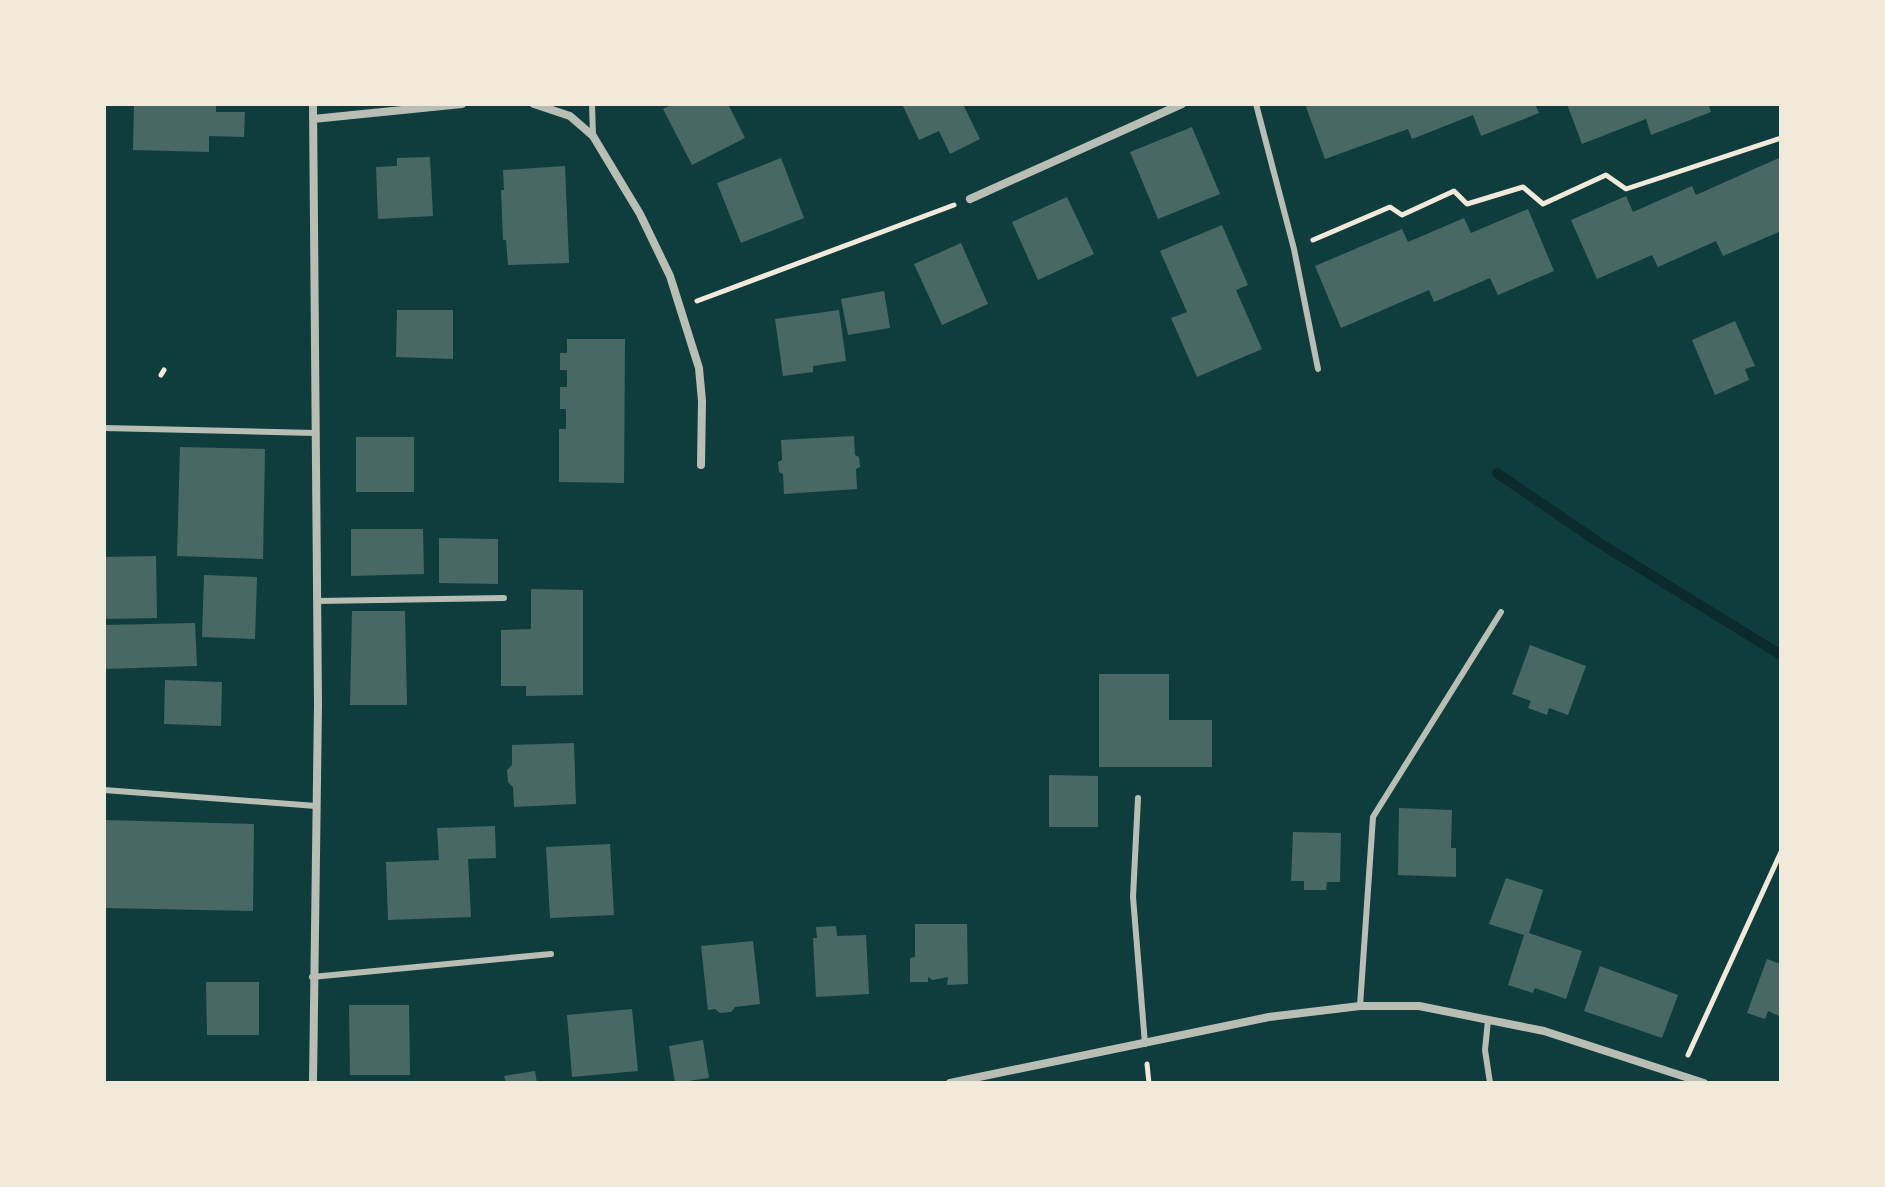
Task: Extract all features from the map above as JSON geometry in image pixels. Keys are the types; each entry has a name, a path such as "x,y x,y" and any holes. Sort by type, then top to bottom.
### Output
{"street":[{"path":"313,104 317,601 313,1083"},
{"path":"313,119 462,104"},
{"path":"534,104 570,116 593,136 640,214 670,276 699,368 701,465"},
{"path":"970,199 1182,104"},
{"path":"950,1083 1269,1017 1360,1006 1419,1006 1544,1031 1704,1083"}],"lane":[{"path":"592,104 593,136"},
{"path":"1256,104 1294,249 1318,369"},
{"path":"104,428 314,433"},
{"path":"317,601 504,598"},
{"path":"1360,1006 1373,817 1501,612"},
{"path":"104,790 316,806"},
{"path":"1138,798 1133,897 1145,1044"},
{"path":"312,977 551,954"},
{"path":"1488,1020 1485,1050 1490,1083"}],"path":[{"path":"1294,249 1390,207 1402,215 1454,191 1467,204 1523,187 1543,204 1606,175 1626,189 1781,138"},
{"path":"681,306 970,199"},
{"path":"1679,1074 1781,852"}],"building":[{"path":"134,104 216,104 216,112 245,112 244,137 209,136 209,152 133,150"},
{"path":"673,104 728,104 745,138 692,165 663,109"},
{"path":"902,104 963,104 980,139 950,154 939,131 919,140"},
{"path":"1305,104 1535,104 1539,113 1481,136 1473,115 1412,139 1408,129 1325,159"},
{"path":"1567,104 1708,104 1711,112 1651,135 1646,119 1582,144"},
{"path":"1192,127 1220,194 1158,219 1130,152"},
{"path":"430,157 433,216 378,219 376,167 397,166 397,158"},
{"path":"1781,157 1781,231 1723,256 1716,241 1658,267 1652,255 1597,279 1571,220 1626,196 1633,212 1692,186 1696,195"},
{"path":"781,158 804,218 741,243 717,183"},
{"path":"565,166 569,263 508,265 506,240 503,240 503,170"},
{"path":"1067,197 1094,254 1038,280 1012,222"},
{"path":"1528,209 1554,271 1498,295 1490,278 1434,302 1429,290 1341,328 1315,266 1402,229 1408,242 1464,218 1471,233"},
{"path":"1222,225 1248,285 1236,290 1262,349 1197,377 1171,318 1187,312 1160,251"},
{"path":"961,243 988,304 942,325 914,264"},
{"path":"884,291 890,328 848,335 841,299"},
{"path":"397,310 453,310 453,359 396,357"},
{"path":"839,310 846,361 813,366 813,372 783,376 775,319"},
{"path":"1735,321 1755,366 1745,369 1749,380 1715,395 1692,340"},
{"path":"567,339 625,339 624,483 559,482 559,429 566,429 566,409 560,409 560,387 567,387 567,370 560,370 560,353 567,353"},
{"path":"854,436 855,455 859,457 860,467 856,469 857,489 784,494 783,474 779,472 778,462 782,460 781,440"},
{"path":"356,437 414,437 414,492 356,492"},
{"path":"180,447 265,449 263,559 177,556"},
{"path":"351,529 423,529 424,574 351,576"},
{"path":"439,538 498,539 498,584 439,583"},
{"path":"156,556 157,618 104,619 104,557"},
{"path":"204,575 257,577 255,639 202,637"},
{"path":"531,589 583,590 583,695 526,696 526,686 501,686 501,630 531,629"},
{"path":"352,611 405,611 407,705 350,705"},
{"path":"195,623 197,666 104,669 104,625"},
{"path":"1530,645 1586,666 1568,715 1549,708 1547,715 1528,708 1531,701 1512,694"},
{"path":"1099,674 1169,674 1169,720 1212,720 1212,767 1099,767"},
{"path":"165,680 222,682 221,726 164,724"},
{"path":"574,743 576,804 514,807 513,787 508,782 507,770 512,765 512,745"},
{"path":"1049,775 1098,776 1098,827 1049,827"},
{"path":"1399,808 1452,810 1451,848 1456,848 1456,877 1398,875"},
{"path":"104,820 254,824 253,911 104,908"},
{"path":"495,826 496,858 468,859 471,917 388,920 386,862 439,860 437,828"},
{"path":"1293,832 1341,833 1340,882 1327,882 1326,890 1304,890 1304,881 1291,881"},
{"path":"610,844 614,915 550,918 546,847"},
{"path":"1506,878 1543,890 1529,933 1582,951 1566,999 1535,988 1533,993 1508,985 1524,935 1489,924"},
{"path":"915,924 967,924 968,984 947,985 948,977 933,980 928,977 928,982 910,982 910,958 915,957"},
{"path":"836,926 837,936 866,935 869,994 816,997 813,938 817,938 816,927"},
{"path":"753,941 760,1004 735,1007 731,1012 708,1010 701,946"},
{"path":"1767,959 1781,964 1781,1017 1768,1011 1765,1019 1747,1013"},
{"path":"1600,966 1678,995 1662,1038 1584,1011"},
{"path":"206,982 259,982 259,1035 207,1035"},
{"path":"349,1005 409,1005 410,1075 350,1075"},
{"path":"632,1009 638,1071 572,1077 567,1015"},
{"path":"703,1040 709,1078 675,1083 669,1046"},
{"path":"535,1071 537,1083 506,1083 504,1076"}],"waterway":[{"path":"1497,473 1601,544 1781,655"}]}
